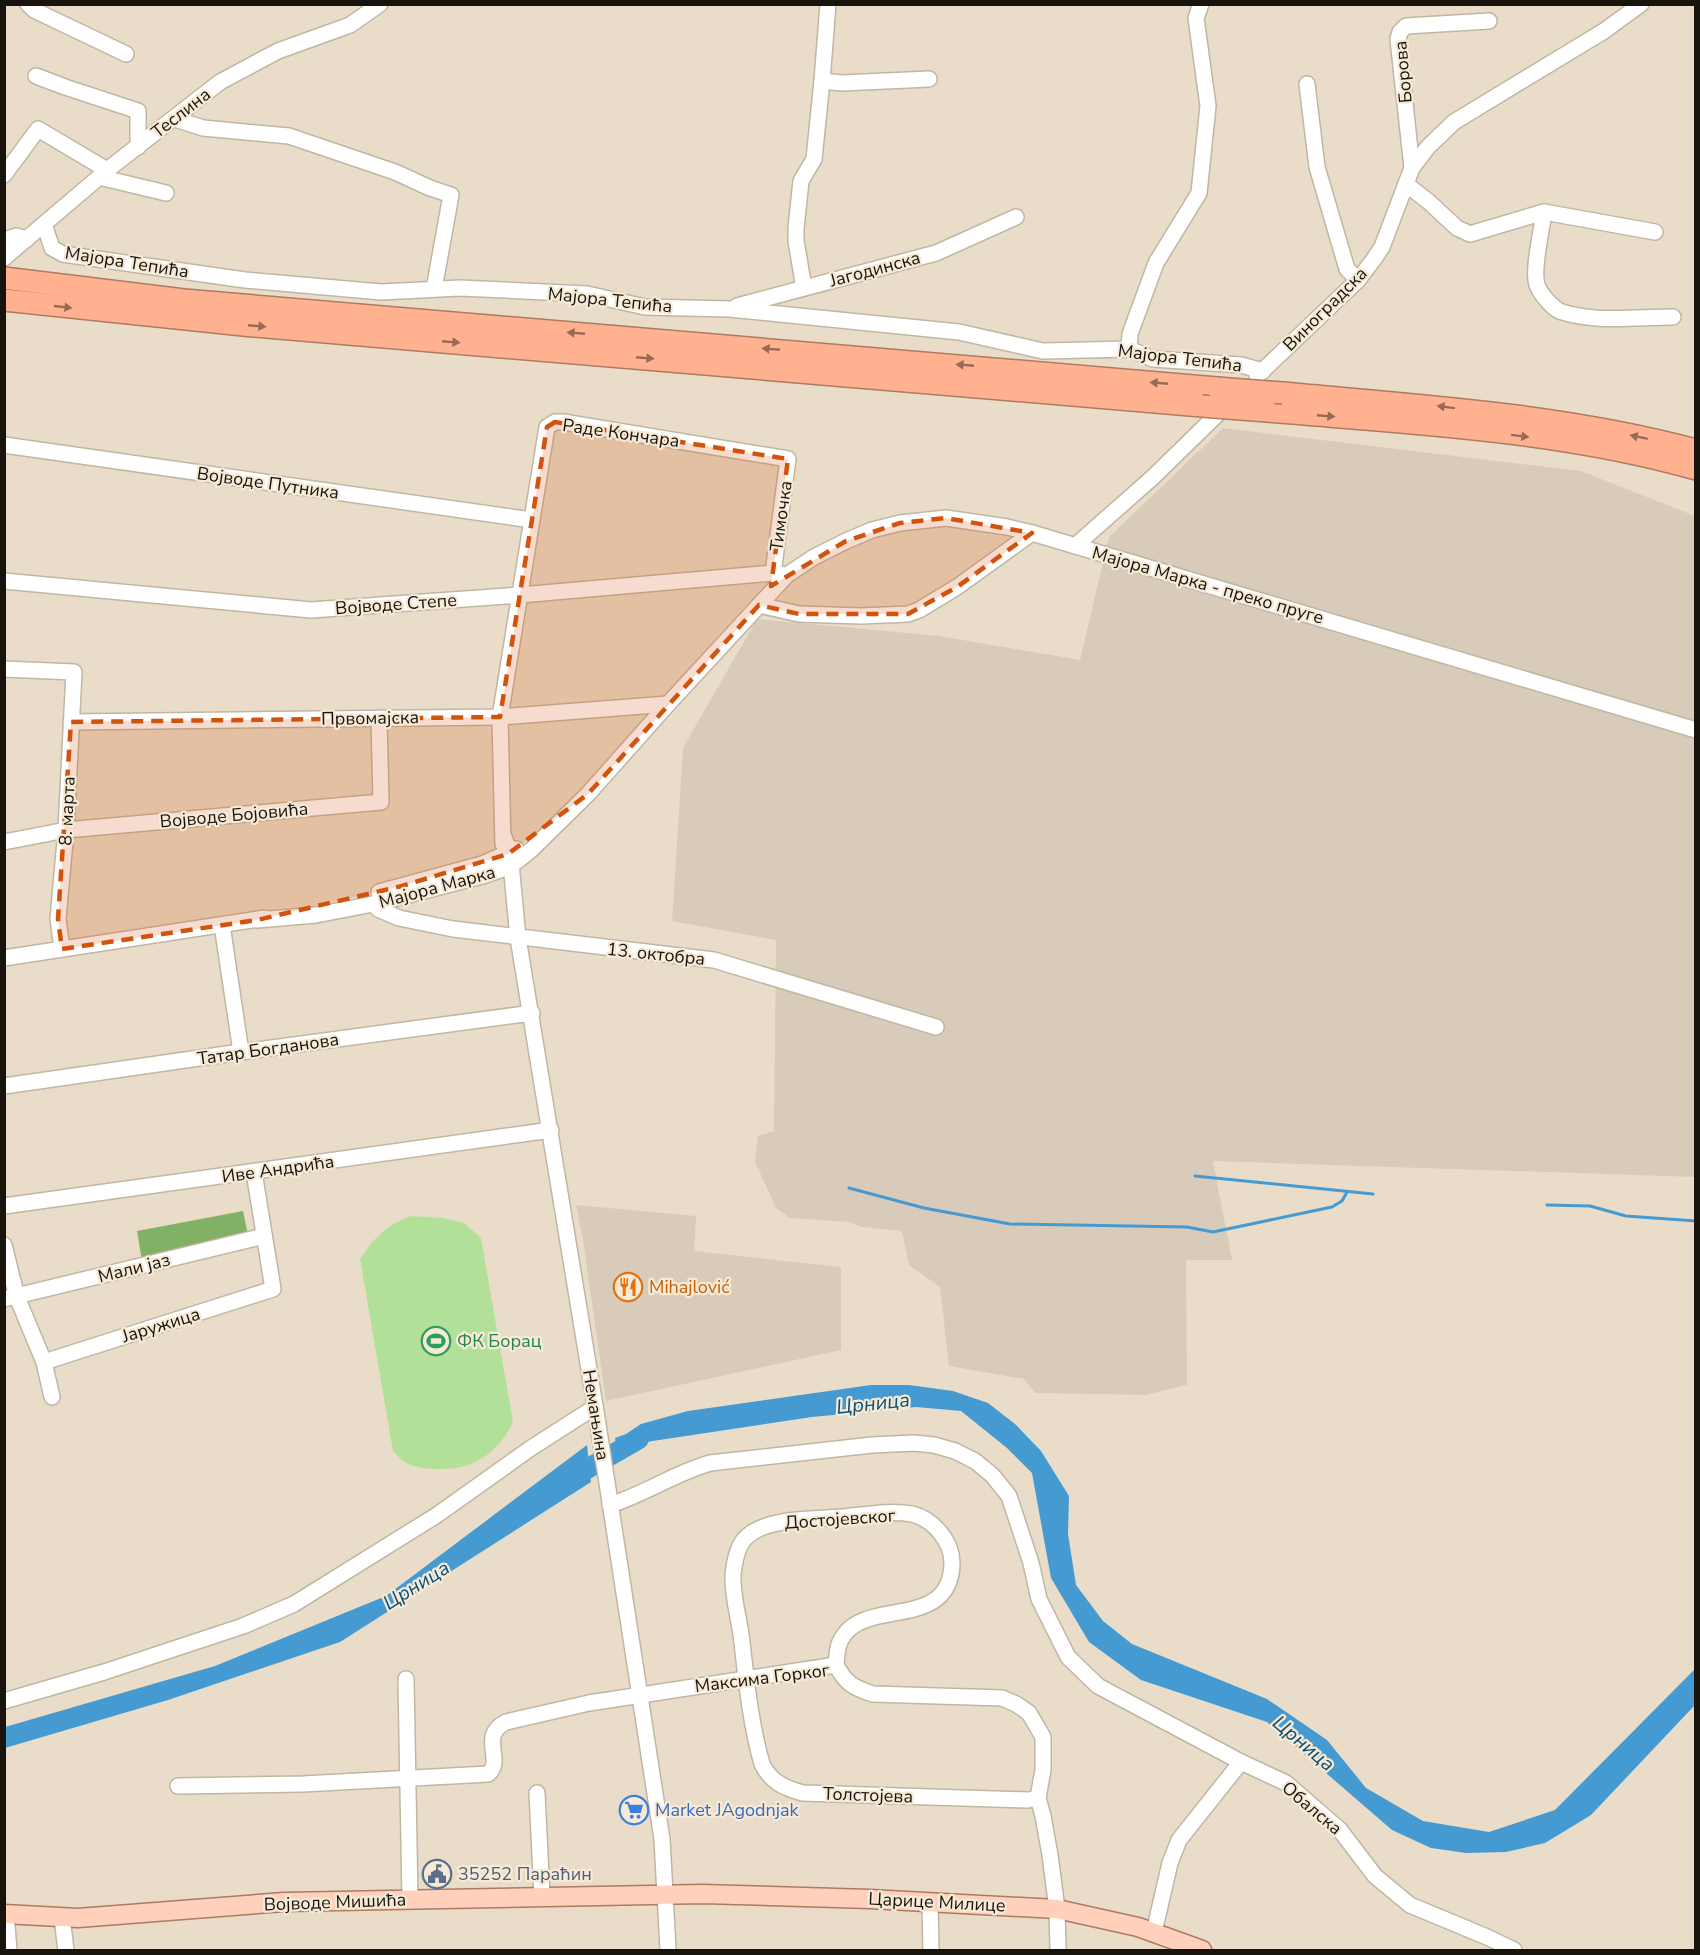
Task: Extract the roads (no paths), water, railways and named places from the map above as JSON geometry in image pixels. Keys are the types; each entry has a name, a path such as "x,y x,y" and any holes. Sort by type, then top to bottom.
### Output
{"highway":[{"path":"8,278 184,300 1438,406 1546,419 1695,450"},
{"path":"4,300 241,325 1459,428 1555,440 1695,469"}],"main road":[{"name":"Војводе Мишића","path":"5,1914 62,1918 284,1902 666,1893"},
{"name":"Царице Милице","path":"666,1893 930,1902 1057,1909 1154,1932 1202,1950"}],"street":[{"path":"28,4 34,10 126,54"},
{"name":"Теслина","path":"4,258 103,174 220,82 278,51 350,25 380,4"},
{"path":"804,288 796,241 801,181 814,159 828,4"},
{"path":"1130,350 1130,334 1156,263 1199,193 1208,106 1196,18 1201,4"},
{"name":"Виноградска","path":"1075,546 1152,478 1358,280 1382,247 1412,168 1428,147 1454,122 1604,31 1641,4"},
{"name":"Борова","path":"1412,168 1398,39 1400,32 1406,26 1489,21"},
{"path":"36,76 138,111 138,147"},
{"path":"822,81 842,83 929,79"},
{"path":"1307,84 1317,167 1347,269 1358,280"},
{"path":"175,119 203,128 289,136 395,172 452,195 434,289"},
{"path":"4,175 38,129 103,174 166,193"},
{"path":"1406,184 1457,228 1470,234 1544,212 1655,232"},
{"path":"1544,212 1537,261 1537,285 1545,298 1560,311 1591,317 1673,317"},
{"name":"Јагодинска","path":"729,309 936,253 1016,217"},
{"name":"Мајора Тепића","path":"44,225 52,248 63,254 245,280 381,292 460,288 587,294 645,307 729,309 959,332 1043,351 1130,350 1153,359 1241,365 1263,371"},
{"path":"4,240 16,236 27,239"},
{"name":"Раде Кончара","path":"532,520 547,427 555,423 563,422 788,459"},
{"name":"Војводе Путника","path":"4,445 532,520"},
{"name":"Тимочка","path":"780,574 788,459"},
{"name":"Мајора Марка - преко пруге","path":"742,624 759,605 780,574 872,530 900,523 946,518 1032,533 1695,730"},
{"name":"Немањина","path":"532,520 501,717 506,861 596,1412 662,1839 668,1950"},
{"path":"759,605 799,614 861,616 908,614 919,610 957,587 1032,533"},
{"name":"Војводе Степе","path":"4,581 311,610 520,596 780,574"},
{"name":"Мајора Марка","path":"4,958 257,920 316,915 374,904 506,861 588,794 742,624"},
{"name":"8. марта","path":"4,669 74,672 66,830 58,919 62,949"},
{"name":"Првомајска","path":"71,722 501,717 668,704"},
{"name":"Војводе Бојовића","path":"4,842 66,830 381,802 379,718"},
{"name":"Мајора Марка","path":"257,920 506,861"},
{"name":"13. октобра","path":"374,904 378,909 399,918 453,929 714,960 936,1028"},
{"path":"222,925 241,1052"},
{"name":"Татар Богданова","path":"4,1086 532,1013"},
{"name":"Иве Андрића","path":"4,1206 551,1131"},
{"path":"254,1172 264,1236"},
{"name":"Јаружица","path":"44,1362 271,1291 274,1284 264,1236"},
{"name":"Мали јаз","path":"11,1298 264,1236"},
{"path":"4,1245 11,1298 44,1362 52,1396"},
{"path":"4,1701 104,1672 243,1626 294,1604 437,1515 531,1448 596,1412"},
{"name":"Обалска","path":"610,1501 641,1493 688,1469 710,1463 872,1445 914,1443 934,1445 955,1451 975,1461 992,1475 1009,1496 1031,1563 1039,1599 1068,1657 1098,1686 1286,1784 1340,1830 1375,1876 1410,1905 1514,1950"},
{"name":"Достојевског","path":"747,1678 733,1577 741,1544 752,1532 767,1525 787,1522 890,1514 912,1514 926,1521 937,1529 946,1540 950,1550 952,1563 950,1579 942,1592 931,1602 908,1612 857,1622 844,1634 837,1648 836,1665"},
{"name":"Максима Горког","path":"408,1779 488,1774 492,1771 493,1734 496,1727 507,1722 589,1703 836,1665 844,1679 856,1689 873,1694 1002,1698 1029,1713 1037,1723 1043,1737 1043,1770 1038,1798 1048,1845 1057,1909 1058,1950"},
{"name":"Толстојева","path":"747,1678 762,1764 767,1775 787,1789 803,1793 854,1795 1028,1800 1038,1798"},
{"path":"406,1679 410,1899"},
{"path":"1154,1932 1170,1863 1179,1840 1241,1762"},
{"path":"178,1786 408,1779"},
{"path":"537,1793 542,1896"},
{"path":"930,1902 931,1950"},
{"path":"5,1914 9,1950"},
{"path":"62,1918 66,1950"}],"water":[{"path":"871,1385 909,1385 953,1391 988,1403 1015,1424 1041,1451 1069,1496 1068,1534 1076,1585 1103,1621 1132,1644 1267,1699 1327,1740 1366,1788 1423,1821 1489,1832 1555,1810 1695,1669 1695,1705 1591,1815 1545,1843 1506,1852 1466,1853 1431,1848 1392,1830 1267,1722 1141,1680 1089,1642 1051,1578 1032,1473 1007,1448 961,1411 916,1407 812,1417 646,1442 618,1456 615,1438 641,1424 688,1411"},
{"path":"587,1445 591,1482 340,1642 168,1700 5,1748 5,1727 215,1666 386,1596"}],"waterway":[{"path":"1195,1176 1373,1194"},
{"path":"849,1188 924,1208 1010,1224 1187,1227 1213,1232 1332,1207 1342,1201 1347,1192"},
{"path":"1547,1205 1590,1206 1626,1216 1696,1221"},
{"name":"Црница","path":"568,1480 639,1439"}],"place":[{"name":"Mihajlović","path":"628,1287"},
{"name":"ФК Борац","path":"436,1341"},
{"name":"Market JAgodnjak","path":"634,1810"},
{"name":"35252 Параћин","path":"437,1874"}]}
